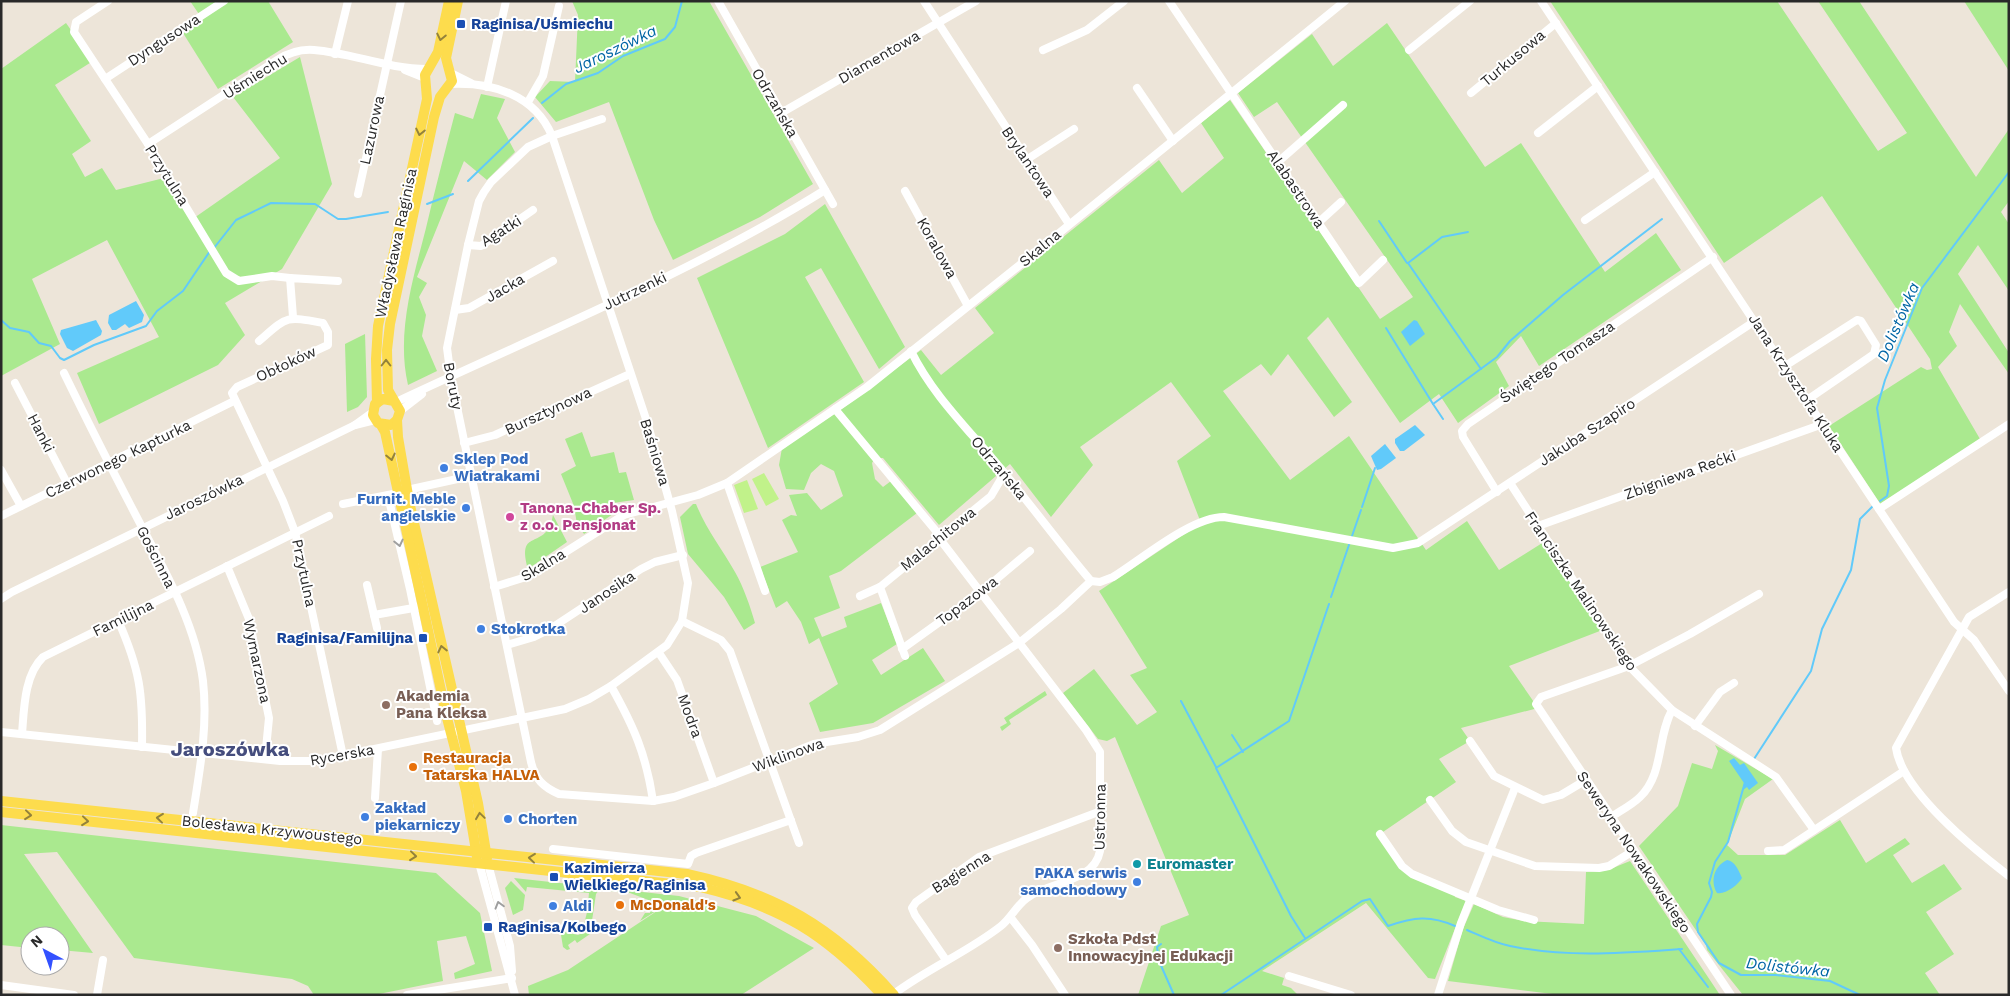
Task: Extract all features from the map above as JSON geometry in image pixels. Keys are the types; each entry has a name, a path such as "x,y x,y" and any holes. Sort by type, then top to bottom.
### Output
{"main road":[{"name":"Władysława Raginisa","path":"449,1 438,52 427,75 427,99 378,326 376,359 377,415 385,432 403,490 483,864"},
{"path":"450,71 446,58 458,1"},
{"path":"448,87 437,91 427,75 441,64 450,71"},
{"name":"Władysława Raginisa","path":"445,684 419,607 403,490 397,409 388,390 386,376 390,324 434,117 440,96 448,87 450,71"},
{"path":"383,399 397,409 391,425 377,415 383,399"},
{"name":"Bolesława Krzywoustego","path":"1,801 552,860"},
{"name":"Bolesława Krzywoustego","path":"1,812 483,864 552,860"},
{"path":"114,824 120,820 117,813"},
{"path":"552,860 687,874 748,890 826,930 858,956 894,994"},
{"path":"552,860 700,887 764,906 802,925 827,942 852,963 882,995"}],"street":[{"name":"Przytulna","path":"108,1 76,22 74,32 148,144 229,276 239,281 272,276 290,278"},
{"name":"Dyngusowa","path":"105,79 224,1"},
{"path":"335,54 348,1"},
{"name":"Lazurowa","path":"358,194 401,1"},
{"path":"486,87 506,1"},
{"name":"Odrzańska","path":"718,1 833,204"},
{"name":"Brylantowa","path":"924,1 987,101 1069,224"},
{"name":"Diamentowa","path":"781,113 976,1"},
{"path":"1043,50 1087,30 1124,1"},
{"name":"Alabastrowa","path":"1169,1 1360,283 1383,260"},
{"name":"Skalna","path":"494,587 526,577 612,520 638,510 698,495 727,483 835,410 1233,94 1345,1"},
{"path":"1409,50 1470,1"},
{"name":"Jana Krzysztofa Kluka","path":"1541,1 1954,622 1974,640 2009,691"},
{"path":"528,102 543,76 559,6"},
{"name":"Turkusowa","path":"1470,93 1556,23"},
{"name":"Uśmiechu","path":"148,144 284,56 304,50 335,54 427,75"},
{"name":"Baśniowa","path":"450,71 475,84 511,93 528,102 542,116 552,136 648,425 670,503 682,555 688,594 682,621 667,645 659,653 611,686 589,699 565,709 522,720 456,732"},
{"name":"Baśniowa","path":"448,87 475,84"},
{"path":"1538,133 1598,86"},
{"path":"1136,88 1172,141"},
{"path":"1278,162 1344,105"},
{"name":"Boruty","path":"522,720 464,443 447,348 479,201 491,182 528,147 552,136 602,119"},
{"path":"1026,160 1074,130"},
{"path":"1584,220 1655,172"},
{"name":"Jutrzenki","path":"397,409 439,383 607,305 765,228 825,190"},
{"name":"Koralowa","path":"905,191 968,306"},
{"path":"1318,223 1341,202"},
{"name":"Agatki","path":"468,245 481,246 533,210"},
{"name":"Świętego Tomasza","path":"1497,492 1463,437 1462,431 1468,424 1713,257"},
{"name":"Jacka","path":"455,310 469,308 553,261"},
{"path":"259,341 285,319 293,317 290,278 338,281"},
{"name":"Obłoków","path":"234,401 232,394 237,388 328,345 328,332 323,323 293,317"},
{"path":"1784,366 1857,320 1861,321 1876,344 1874,354 1807,400"},
{"name":"Jakuba Szapiro","path":"1091,581 1100,582 1113,577 1194,524 1210,517 1224,516 1393,548 1418,543 1755,321"},
{"name":"Odrzańska","path":"911,351 934,389 1091,581"},
{"name":"Gościnna","path":"64,373 174,592 195,644 202,678 205,712 202,753"},
{"name":"Bursztynowa","path":"464,443 495,435 630,374"},
{"name":"Hanki","path":"15,383 67,484"},
{"name":"Przytulna","path":"234,401 295,532 343,756"},
{"name":"Czerwonego Kapturka","path":"1,516 234,401"},
{"name":"Ustronna","path":"835,410 936,531 938,538 1086,730 1100,752 1100,850 1096,863 1083,874 1032,894 1019,905 1011,918 1000,927 894,994"},
{"name":"Jaroszówka","path":"1,599 266,467 377,415"},
{"name":"Zbigniewa Rećki","path":"1538,526 1822,424"},
{"path":"1879,509 2009,424"},
{"path":"1,470 21,506"},
{"name":"Malachitowa","path":"860,596 880,587 994,494 1001,479 1001,470"},
{"path":"343,504 388,496 403,490 471,476"},
{"path":"727,483 765,591"},
{"name":"Franciszka Malinowskiego","path":"1510,483 1629,666 1672,710 1776,777 1814,830"},
{"path":"388,496 419,607 437,722"},
{"name":"Familijna","path":"22,734 30,679 39,662 49,654 329,516"},
{"name":"Topazowa","path":"880,587 903,652 980,593 1030,551"},
{"name":"Janosika","path":"507,645 550,630 641,569 655,562 682,555"},
{"name":"Wymarzona","path":"227,566 249,619 270,718 265,759"},
{"name":"Wiklinowa","path":"522,720 534,772 547,788 559,794 653,801 674,797 814,744 858,737 880,730 1019,643 1061,610 1091,581"},
{"path":"367,585 377,628"},
{"path":"2009,592 1969,617 1961,629 1959,639 1897,744 1896,751 1904,772 1951,826 1973,849 2009,876"},
{"path":"1629,666 1690,634 1759,594"},
{"path":"374,615 419,607"},
{"path":"118,620 138,673 143,705 142,746"},
{"path":"682,621 721,640 730,651 799,844"},
{"name":"Modra","path":"659,653 677,680 714,783"},
{"name":"Seweryna Nowakowskiego","path":"1629,666 1541,697 1536,704 1731,995"},
{"path":"1695,726 1720,692 1734,683"},
{"path":"611,686 633,726 643,752 653,801"},
{"path":"1611,817 1639,798 1647,789 1655,772 1668,718 1672,710"},
{"name":"Rycerska","path":"1,732 307,762 456,732"},
{"path":"1470,741 1494,776 1515,788 1543,800 1553,799 1586,780"},
{"path":"375,798 378,749"},
{"path":"193,813 202,753"},
{"path":"1768,851 1784,850 1904,772"},
{"path":"1438,995 1471,899 1515,788"},
{"path":"1430,800 1458,838 1535,866 1581,868 1609,866 1633,851"},
{"name":"Bagienna","path":"946,960 914,915 912,908 916,902 979,857 1101,811"},
{"path":"552,860 688,864 691,856 696,853 790,820"},
{"path":"1380,834 1402,866 1412,874 1498,910 1534,920"},
{"name":"Władysława Raginisa","path":"483,864 515,995"},
{"path":"1011,918 1032,945 1065,995"},
{"path":"98,995 103,960"},
{"path":"1289,976 1351,995"},
{"path":"407,995 445,992 512,978"},
{"path":"1,984 14,991 74,995"}],"green space":[{"path":"190,1 268,1 293,42 218,89 183,33 203,20"},
{"path":"572,1 709,1 813,184 760,217 673,260 654,220 609,102 556,122 535,97 550,81 575,82 578,15"},
{"path":"1550,1 1777,1 1878,151 1907,133 1818,1 1859,1 1976,177 2009,129 2009,201 2001,212 2009,224 2009,291 1978,245 1958,274 2009,353 2009,374 1960,304 1949,332 1957,346 1938,367 1980,439 1881,505 1829,426 1921,367 1927,370 1932,369 1930,359 1822,196 1724,263"},
{"path":"1964,1 2009,1 2009,71"},
{"path":"66,23 93,61 55,85 91,141 72,154 85,177 102,168 116,190 168,177 194,218 280,158 233,97 300,57 332,184 282,269 225,303 245,335 218,365 99,424 77,373 159,337 107,240 32,279 60,344 1,376 1,69"},
{"path":"1387,23 1485,167 1521,143 1605,272 1656,233 1681,270 1539,366 1521,336 1496,362 1509,386 1458,423 1439,394 1400,423 1328,317 1307,338 1352,402 1334,417 1288,354 1271,376 1261,364 1223,391 1290,480 1349,436 1426,550 1467,521 1499,570 1547,540 1605,629 1509,666 1538,708 1461,728 1470,741 1439,759 1456,782 1380,834 1402,866 1454,892 1455,897 1466,901 1435,979 1428,978 1366,903 1262,971 1284,978 1282,985 1291,988 1298,995 1138,995 1161,926 1189,915 1115,737 1107,741 1098,739 1063,693 1094,669 1137,725 1157,712 1130,675 1147,668 1099,591 1201,523 1177,461 1211,436 1171,382 1080,447 1093,465 1051,517 1010,464 939,525 883,458 875,458 872,463 875,479 883,487 891,481 917,513 841,571 829,576 840,608 814,618 822,637 847,627 844,617 881,603 897,644 872,660 881,675 923,648 945,681 873,723 820,732 809,703 838,684 819,638 809,644 801,622 787,601 776,608 760,567 798,552 782,520 791,515 797,516 789,495 807,493 821,510 843,496 834,471 821,464 811,473 804,490 786,489 779,465 782,448 843,408 921,350 941,375 994,333 975,308 1159,160 1182,193 1224,158 1201,123 1230,100 1380,319 1413,297 1277,102 1254,117 1238,93 1312,34 1333,66"},
{"path":"481,94 505,99 497,118 515,152 487,180 464,161 417,277 427,283 419,297 426,315 422,336 437,371 408,385 404,346 405,326 411,286 436,184 455,113 473,119"},
{"path":"825,204 905,347 879,369 821,268 805,277 864,382 768,448 697,278 785,234"},
{"path":"365,334 367,397 358,407 347,412 345,344"},
{"path":"582,432 591,457 614,452 619,473 626,472 634,500 613,503 613,514 584,534 577,524 574,506 561,474 576,466 565,439"},
{"path":"764,473 779,499 766,506 752,479"},
{"path":"747,480 758,509 744,513 734,485"},
{"path":"693,504 696,504 704,522 735,572 744,591 755,623 744,630 724,597 688,554 680,517"},
{"path":"553,515 567,542 528,569 525,550 527,545 545,533 551,526"},
{"path":"1045,691 1047,695 1009,720 1011,724 1002,731 1000,727 1007,723 1004,718"},
{"path":"1715,745 1773,779 1745,799 1727,845 1738,855 1785,855 1840,820 1866,863 1905,838 1910,844 1893,855 1912,883 1944,864 1962,889 1926,912 1954,954 1925,973 1940,995 1743,995 1707,950 1706,945 1639,846 1678,806 1692,763 1712,769 1718,751"},
{"path":"1,825 436,873 480,913 492,971 455,979 454,973 475,964 466,936 437,941 443,981 374,995 314,995 308,986 292,979 134,958 57,852 24,854 93,953 70,951 70,926 20,926 20,947 1,945"},
{"path":"1630,861 1720,995 1561,995 1448,981 1463,929 1474,904 1503,917 1524,921 1584,924 1586,872 1608,870"},
{"path":"514,878 679,896 756,916 814,948 741,995 529,995 528,986 568,970 669,903 640,921 645,913 650,913 651,901 630,893 599,890 596,894 590,934 577,943 575,940 568,945 570,949 567,950 563,947 561,935 565,932 578,935 582,933 588,908 592,908 592,903 588,903 589,893 527,887 526,892"},
{"path":"511,881 525,895 523,910 513,915 505,888"}],"water":[{"path":"136,301 144,315 142,322 129,328 125,324 116,330 112,330 108,323 109,315"},
{"path":"96,320 102,331 101,335 73,351 67,348 60,334 61,330"},
{"path":"1414,320 1417,321 1425,334 1410,346 1401,332"},
{"path":"1415,425 1425,435 1404,451 1400,451 1395,443 1395,439"},
{"path":"1385,444 1396,458 1377,470 1371,456"},
{"path":"1734,758 1740,765 1744,763 1758,783 1749,790 1747,787 1743,790 1744,783 1729,761"},
{"path":"1727,860 1734,864 1742,878 1731,889 1717,893 1714,884 1716,870"}],"waterway":[{"name":"Jaroszówka","path":"542,103 566,84 598,73 623,56 665,39 675,27 682,1"},
{"name":"Jaroszówka","path":"468,181 533,118"},
{"name":"Dolistówka","path":"1880,501 1887,496 1889,486 1877,408 1885,380 1922,288 2009,172"},
{"path":"427,204 453,194"},
{"name":"Jaroszówka","path":"214,248 236,220 271,203 315,204 338,219 388,212"},
{"path":"1443,419 1433,404 1497,357 1510,341 1563,295 1662,219"},
{"path":"1379,221 1407,263"},
{"path":"1468,232 1442,237 1408,263 1481,369"},
{"name":"Jaroszówka","path":"1,320 10,328 29,332 39,343 51,346 60,358 64,360 94,345 146,326 157,311 183,291 210,251"},
{"path":"1386,328 1433,404"},
{"path":"1362,507 1375,468"},
{"name":"Dolistówka","path":"1754,759 1811,671 1822,629 1851,570 1860,519 1873,506"},
{"path":"1352,536 1361,510"},
{"path":"1331,597 1350,542"},
{"path":"1305,938 1291,916 1216,768 1289,721 1329,604"},
{"path":"1181,701 1216,767"},
{"path":"1232,735 1243,752"},
{"name":"Dolistówka","path":"1745,782 1728,842 1715,862 1709,883 1712,892 1711,897 1697,924 1698,932 1719,963 1741,975 1776,975 1830,981 1860,995"},
{"path":"1221,995 1362,901 1370,899 1388,926 1414,919 1438,920 1455,926"},
{"path":"1467,930 1504,945 1553,952 1596,954 1682,949"},
{"path":"1161,944 1157,947 1159,961 1174,995"},
{"path":"1679,949 1708,987"}],"place":[{"name":"Raginisa/Uśmiechu","path":"461,24"},
{"name":"Sklep Pod Wiatrakami","path":"444,468"},
{"name":"Furnit. Meble angielskie","path":"466,508"},
{"name":"Tanona-Chaber Sp. z o.o. Pensjonat","path":"510,517"},
{"name":"Stokrotka","path":"481,629"},
{"name":"Raginisa/Familijna","path":"423,638"},
{"name":"Akademia Pana Kleksa","path":"386,705"},
{"name":"Restauracja Tatarska HALVA","path":"413,767"},
{"name":"Zakład piekarniczy","path":"365,817"},
{"name":"Chorten","path":"508,819"},
{"name":"Euromaster","path":"1137,864"},
{"name":"Kazimierza Wielkiego/Raginisa","path":"554,877"},
{"name":"PAKA serwis samochodowy","path":"1137,882"},
{"name":"McDonald's","path":"620,905"},
{"name":"Aldi","path":"553,906"},
{"name":"Raginisa/Kolbego","path":"488,927"},
{"name":"Szkoła Pdst Innowacyjnej Edukacji","path":"1058,948"}],"district":[{"name":"Jaroszówka","path":"230,749"}]}
